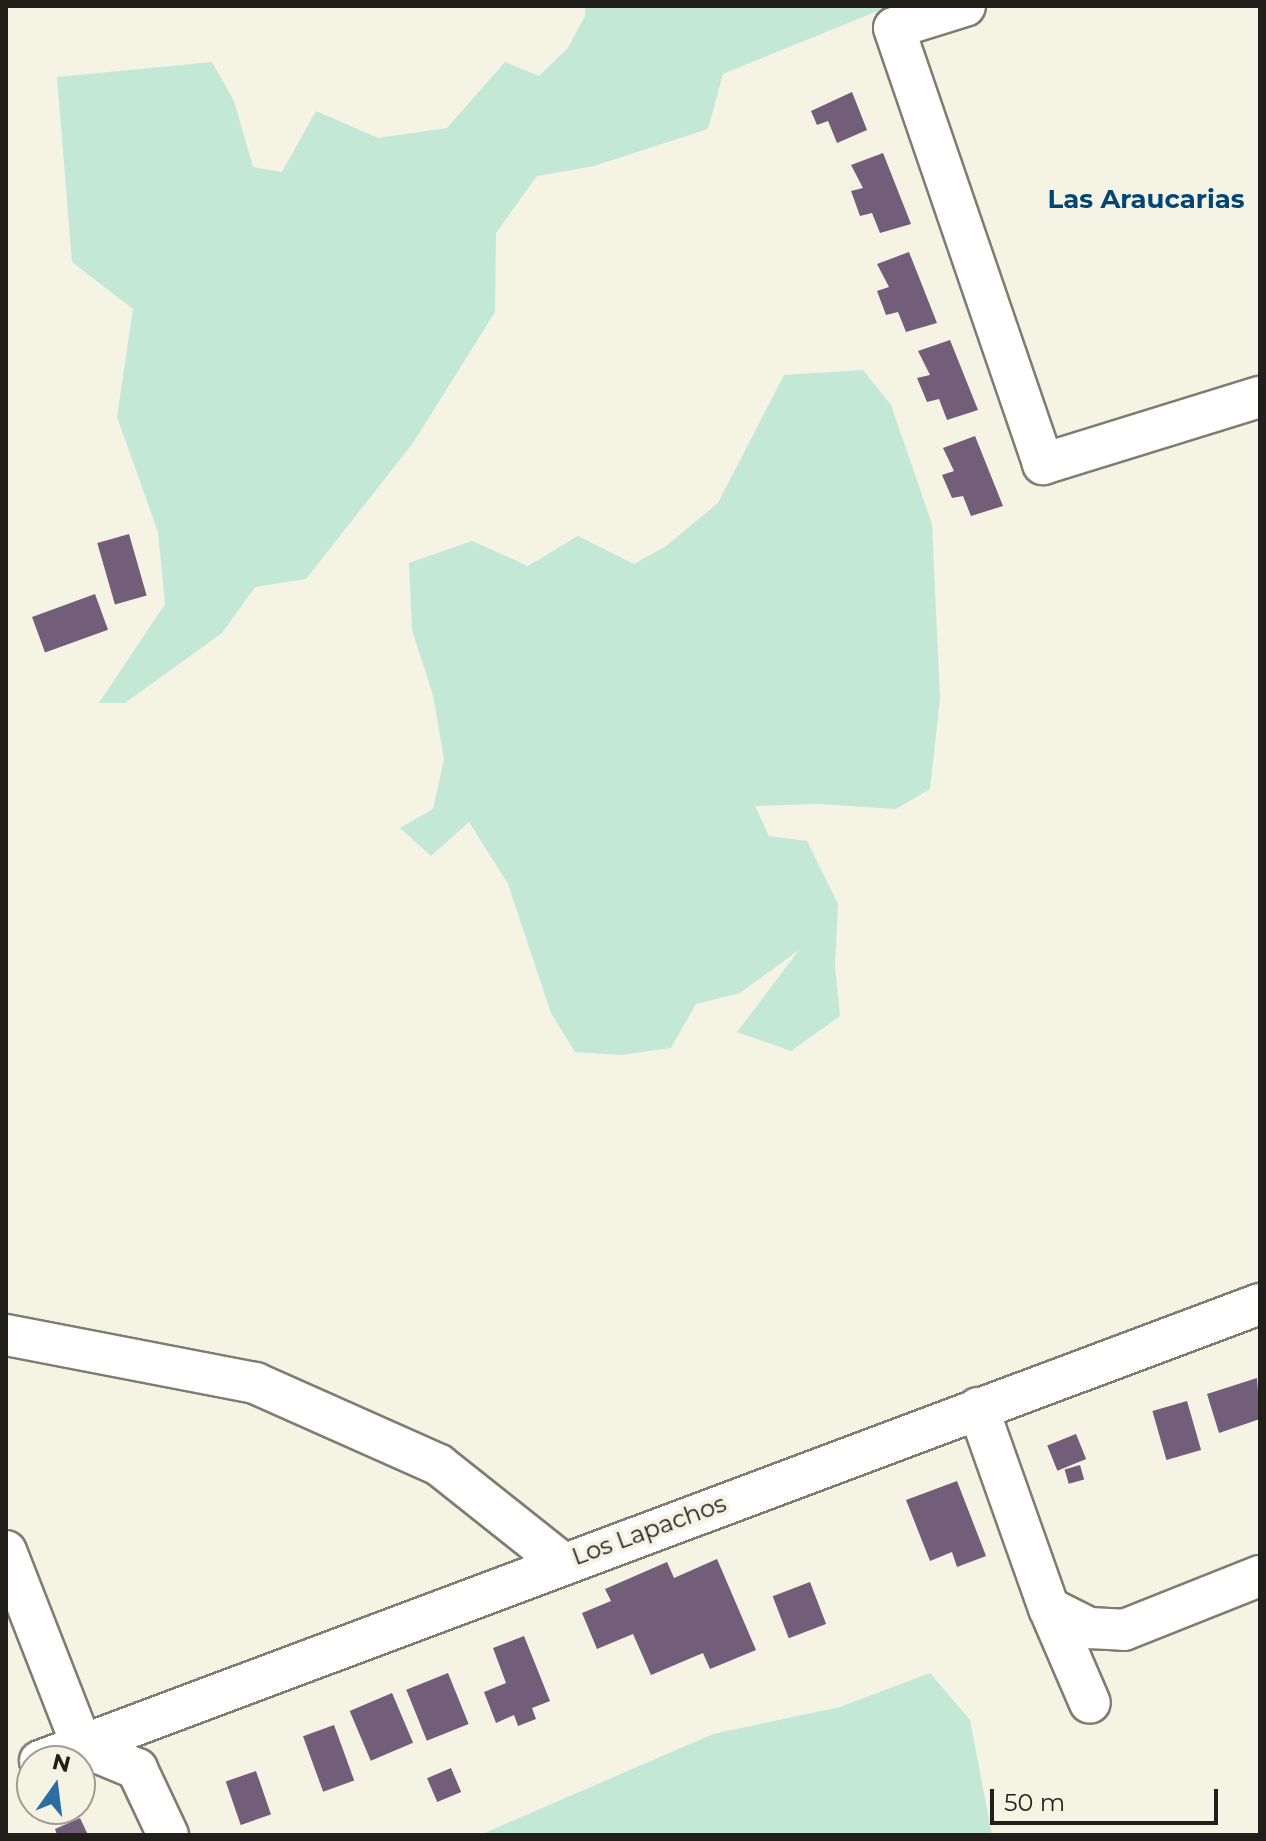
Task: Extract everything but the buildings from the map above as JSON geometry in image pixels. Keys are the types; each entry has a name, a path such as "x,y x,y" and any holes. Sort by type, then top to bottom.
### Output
{"street":[{"path":"965,6 894,28 1043,464 1260,397"},
{"name":"Los Lapachos","path":"85,1745 562,1563 1260,1304"},
{"path":"6,1335 255,1383 439,1465 562,1563"},
{"path":"978,1408 1049,1608 1090,1703"},
{"path":"6,1551 82,1745"},
{"path":"1049,1608 1089,1628 1124,1630 1260,1576"},
{"path":"96,1752 137,1769 168,1835"}],"green space":[{"path":"585,6 890,6 723,74 708,129 594,166 537,176 496,233 495,312 413,443 306,579 255,587 222,633 125,703 99,703 165,604 158,532 117,417 133,309 72,262 57,77 212,62 234,101 253,167 282,172 316,111 378,138 447,128 505,62 539,76 568,48 585,16"},
{"path":"863,370 891,405 932,524 940,699 930,789 896,809 818,804 755,806 769,836 807,841 838,904 835,966 840,1016 791,1051 737,1032 799,950 740,993 696,1004 671,1048 621,1055 575,1052 551,1013 508,884 469,822 431,856 400,828 433,809 444,759 433,695 412,630 409,563 472,541 528,566 578,536 634,564 666,546 718,503 784,375"},
{"path":"930,1673 970,1720 992,1835 480,1835 713,1734 840,1707"}],"district":[{"name":"Las Araucarias","path":"1146,200"}]}
